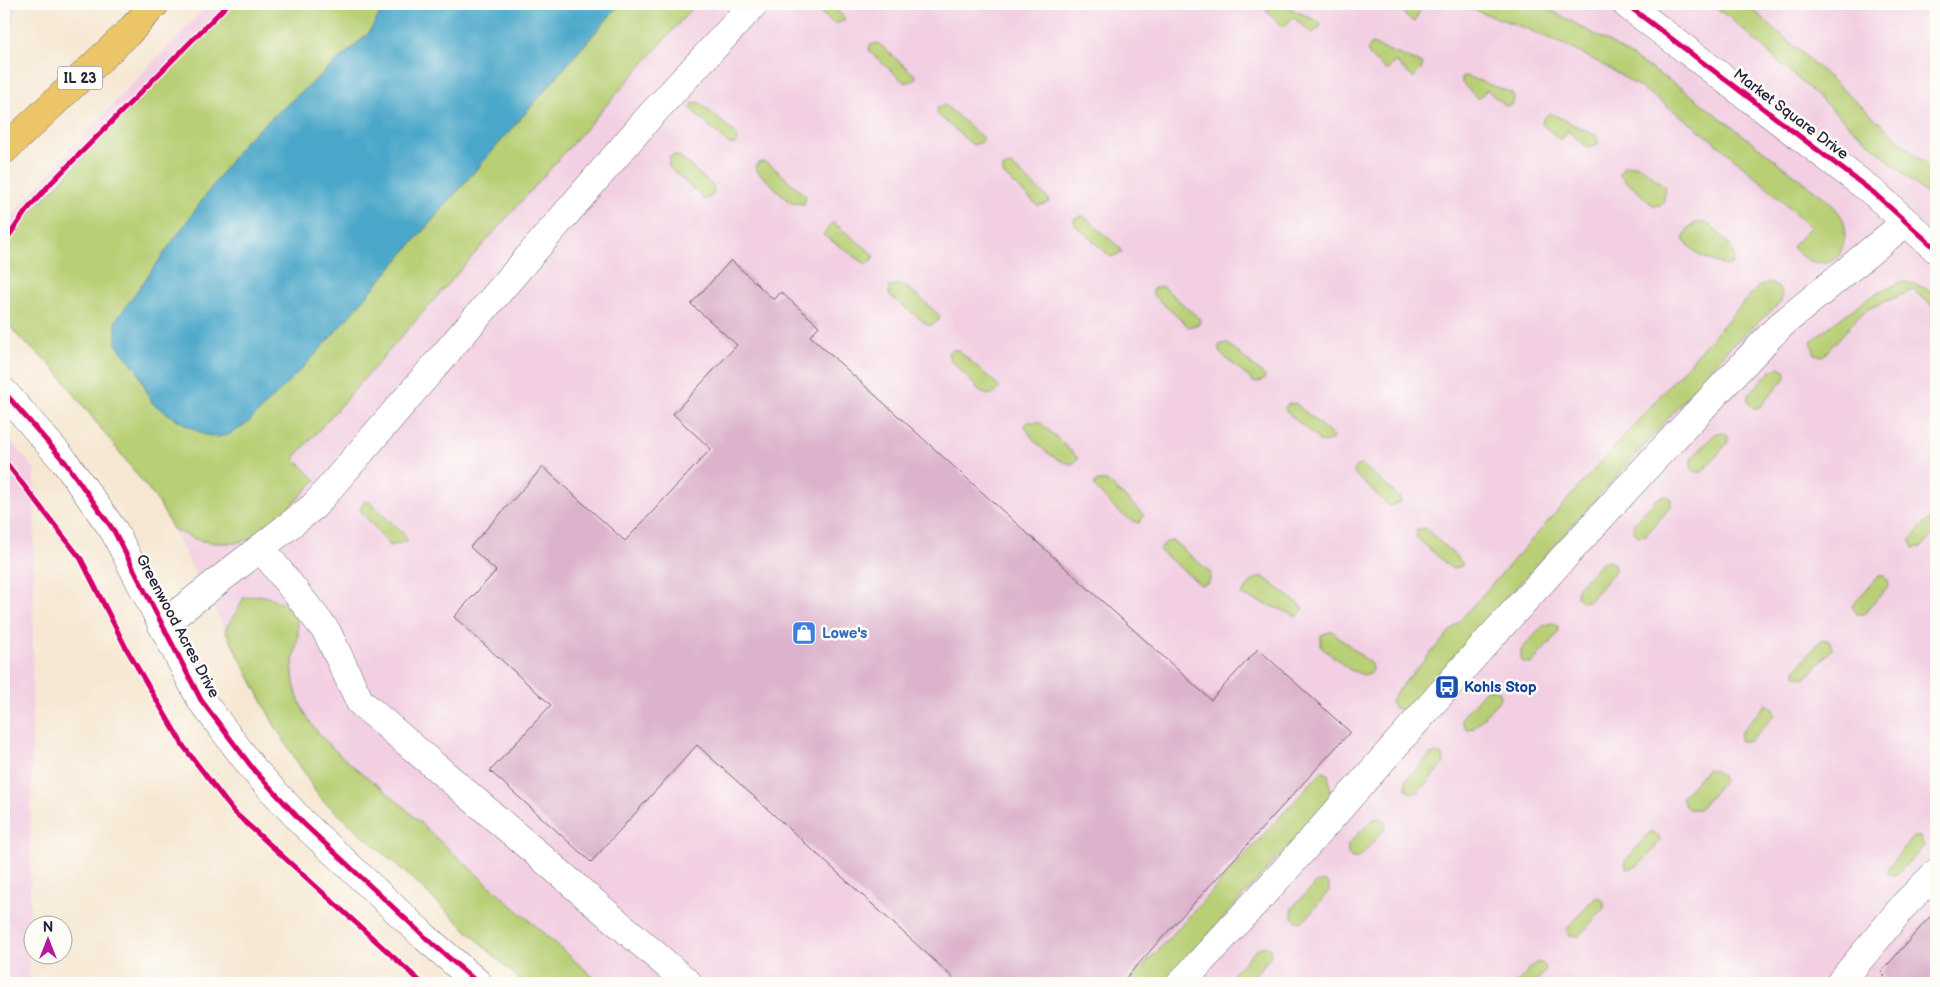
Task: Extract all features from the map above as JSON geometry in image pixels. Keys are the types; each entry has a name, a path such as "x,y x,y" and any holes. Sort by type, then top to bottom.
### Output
{"main road":[{"name":"IL 23","path":"4,150 128,34 155,4"}],"street":[{"path":"162,625 314,506 651,115 754,4"},
{"name":"Market Square Drive","path":"1626,4 1874,192 1936,249"},
{"path":"1181,983 1286,869 1482,647 1653,460 1771,335 1906,222"},
{"name":"Greenwood Acres Drive","path":"4,392 65,462 114,531 201,700 254,770 303,823 426,938 478,983"},
{"path":"261,548 327,632 360,702 688,983"},
{"path":"1840,983 1906,903 1936,873"}],"shaded area":[{"path":"4,4 15,4 15,11 10,41 4,47"},
{"path":"209,4 1936,4 1936,983 523,983 408,875 319,797 275,726 159,503 54,368 19,337 4,319 4,225 6,221 121,95"},
{"path":"4,433 35,470 30,914 22,914 22,964 29,964 29,983 4,983"}],"green space":[{"path":"236,4 386,4 368,34 244,142 116,344 137,370 152,403 205,435 317,353 620,4 696,4 294,458 316,480 276,521 253,538 235,543 215,543 197,540 173,529 159,503 54,368 19,337 4,319 4,252 8,241 34,209 205,32"},
{"path":"811,4 830,4 844,17 844,21 834,24"},
{"path":"1266,4 1281,4 1321,23 1319,29 1311,33 1293,17 1284,27 1267,12"},
{"path":"1400,4 1422,4 1415,22 1406,17"},
{"path":"1457,4 1536,4 1564,17 1615,46 1687,92 1832,205 1842,218 1845,231 1845,238 1839,256 1833,260 1820,263 1802,257 1792,247 1810,227 1724,150 1663,103 1632,82 1551,39"},
{"path":"1709,4 1747,4 1936,173 1936,203 1729,17"},
{"path":"878,43 916,76 915,80 905,83 870,52 870,45"},
{"path":"1372,44 1423,64 1421,70 1413,78 1395,61 1387,71 1370,56 1367,50"},
{"path":"1466,76 1512,93 1514,97 1513,104 1505,106 1487,90 1478,99 1462,83 1462,77"},
{"path":"699,102 736,134 738,141 735,144 729,144 694,112 691,108 693,103"},
{"path":"945,105 983,138 982,142 973,145 937,114 938,107"},
{"path":"1550,113 1597,136 1598,144 1587,147 1568,131 1560,140 1542,124 1544,118"},
{"path":"674,155 680,157 714,187 713,195 705,200 668,166 669,157"},
{"path":"764,162 772,166 806,196 804,204 791,203 755,169 758,163"},
{"path":"1011,165 1049,199 1048,203 1038,206 1003,174 1003,167"},
{"path":"1638,165 1666,187 1663,204 1654,206 1619,175 1624,166"},
{"path":"1084,216 1121,249 1121,253 1111,257 1075,225 1075,218"},
{"path":"833,222 874,255 871,261 866,264 823,235"},
{"path":"1696,223 1707,223 1726,240 1734,257 1733,263 1726,266 1700,256 1683,240 1688,228"},
{"path":"1769,282 1780,289 1781,302 1729,348 1645,445 1405,710 1394,708 1391,701 1397,691 1733,314 1757,288"},
{"path":"1904,282 1929,290 1936,296 1936,309 1913,290 1870,308 1861,314 1823,356 1815,354 1811,342 1818,335 1882,290"},
{"path":"903,283 940,316 938,321 929,326 889,295 889,287"},
{"path":"1162,286 1200,319 1199,324 1189,327 1154,296 1152,292 1154,288"},
{"path":"1227,343 1265,376 1264,380 1255,383 1219,352 1219,345"},
{"path":"952,350 958,350 1000,387 996,392 991,395 982,393 951,360 948,353"},
{"path":"1779,368 1785,371 1786,377 1760,407 1753,408 1748,403 1748,395 1773,369"},
{"path":"1295,403 1333,436 1332,440 1322,443 1287,412 1285,408 1287,405"},
{"path":"1029,422 1040,422 1078,458 1073,464 1052,456 1038,444 1032,438 1025,425"},
{"path":"1722,432 1728,435 1728,442 1702,472 1695,472 1691,468 1691,459 1715,434"},
{"path":"1363,465 1400,498 1400,502 1390,506 1354,474 1355,467"},
{"path":"1097,481 1107,481 1144,515 1139,523 1120,513 1109,502 1094,486"},
{"path":"1665,496 1671,499 1671,506 1646,535 1638,536 1634,532 1634,523 1658,498"},
{"path":"368,501 403,533 407,541 390,546 360,510 364,502"},
{"path":"1936,513 1936,531 1922,547 1913,548 1910,540"},
{"path":"1425,528 1462,562 1462,566 1452,569 1416,537 1417,530"},
{"path":"1173,541 1211,573 1208,583 1201,585 1159,550 1166,542"},
{"path":"1608,561 1614,564 1615,571 1589,601 1581,601 1577,597 1577,588 1601,563"},
{"path":"1262,576 1304,608 1298,616 1241,595 1253,580"},
{"path":"1878,576 1884,576 1888,580 1889,585 1864,614 1857,614 1852,606"},
{"path":"259,595 279,601 290,609 297,621 298,629 293,668 296,692 311,724 323,738 349,763 402,805 454,854 600,983 523,983 408,875 319,797 275,726 225,630 243,598"},
{"path":"1552,623 1558,626 1558,633 1532,663 1524,663 1521,659 1521,650 1544,625"},
{"path":"1332,631 1371,664 1372,672 1364,675 1350,670 1321,647 1321,635"},
{"path":"1822,639 1830,641 1832,649 1806,678 1795,675 1795,670"},
{"path":"1494,689 1500,692 1500,699 1474,728 1466,729 1462,721 1463,716 1486,690"},
{"path":"1766,704 1772,707 1775,714 1751,741 1740,741 1740,733"},
{"path":"1437,753 1443,756 1444,763 1418,792 1410,793 1406,789 1406,780 1430,755"},
{"path":"1707,769 1713,770 1722,776 1723,781 1700,809 1688,809 1682,797"},
{"path":"1322,771 1328,774 1331,794 1325,805 1165,983 1128,983"},
{"path":"1379,818 1385,821 1385,828 1359,858 1352,858 1348,854 1348,844 1372,820"},
{"path":"1651,831 1658,835 1660,841 1641,863 1631,868 1626,868 1625,861"},
{"path":"1913,837 1920,837 1924,846 1897,874 1891,875 1888,873 1889,867"},
{"path":"1323,881 1329,884 1329,891 1304,921 1296,921 1292,917 1292,908 1316,883"},
{"path":"1595,897 1602,899 1604,908 1579,936 1568,935 1567,929"},
{"path":"1264,946 1270,949 1271,956 1247,983 1235,983 1233,973 1258,948"},
{"path":"1540,962 1546,967 1535,983 1517,983 1534,964"}],"water":[{"path":"386,4 620,4 317,353 247,424 228,435 217,437 205,435 152,403 137,370 116,344 116,320 244,142 368,34"}],"building":[{"name":"Lowe's","path":"731,260 774,300 781,292 819,326 810,336 1211,700 1258,649 1350,732 1121,983 959,983 697,745 591,862 490,771 551,705 454,617 496,571 470,547 543,467 625,541 711,449 673,414 737,345 691,304"},
{"path":"1936,910 1936,983 1878,983 1885,976 1881,972"}],"cycle path":[{"path":"4,243 26,211 52,182 228,4"},
{"path":"1626,4 1874,193 1936,249"},
{"path":"4,392 65,462 114,531 201,700 254,770 303,823 426,938 478,983"},
{"path":"4,460 81,559 126,648 184,747 234,812 422,983"}],"place":[{"name":"Lowe's","path":"804,633"},
{"name":"Kohls Stop","path":"1447,687"}]}
